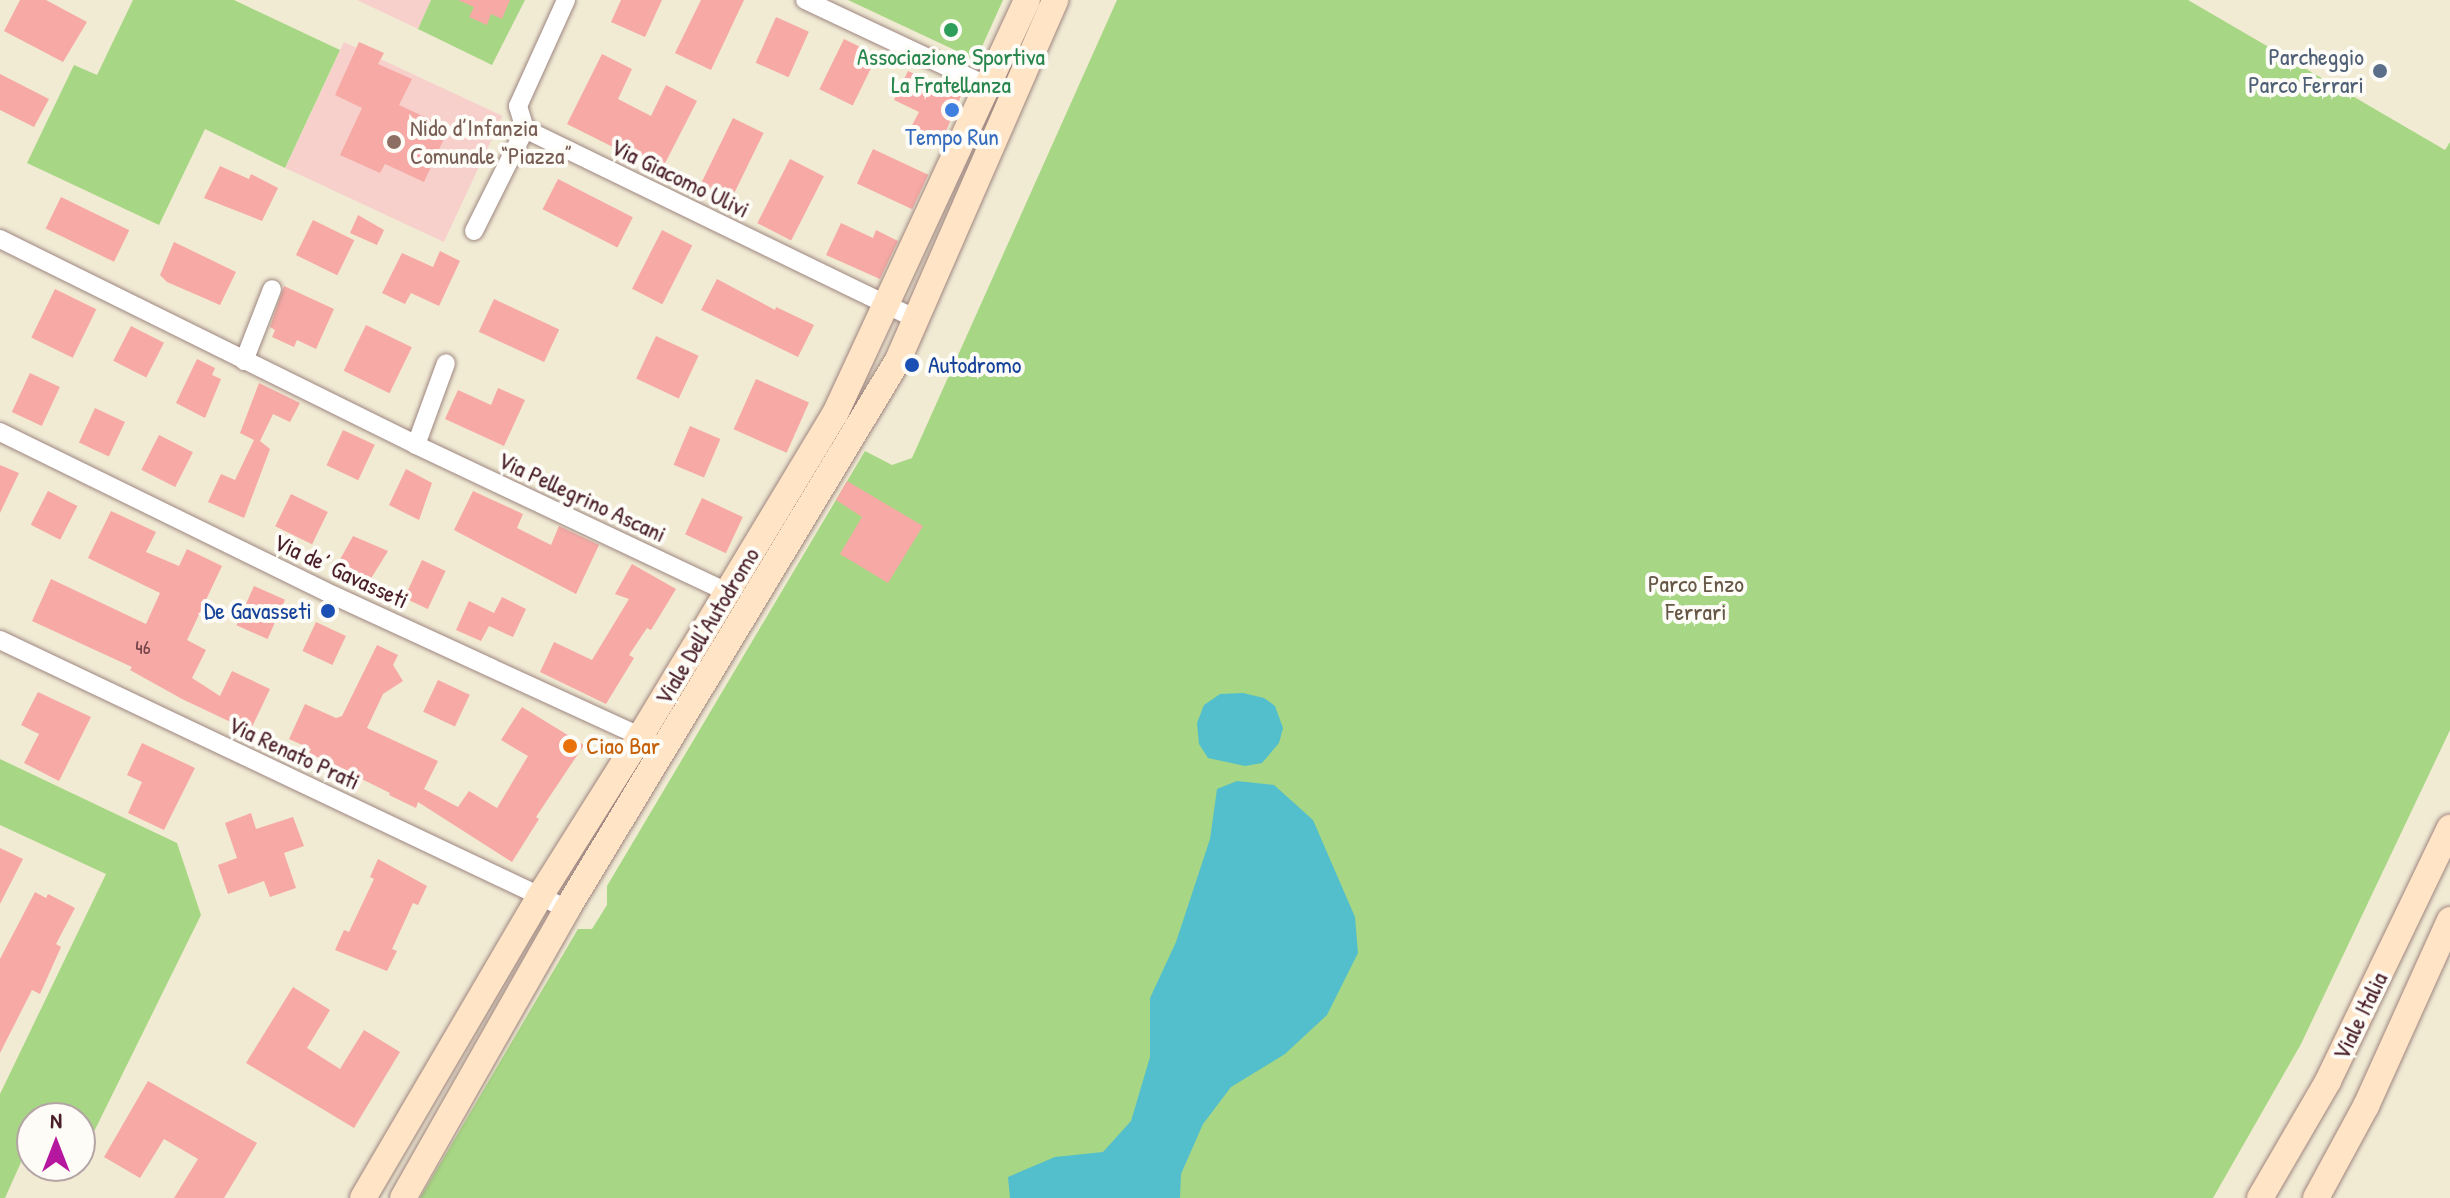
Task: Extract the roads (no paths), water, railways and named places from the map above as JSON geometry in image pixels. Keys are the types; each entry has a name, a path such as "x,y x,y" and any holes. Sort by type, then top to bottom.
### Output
{"street":[{"path":"474,231 525,129 518,106 566,0"},
{"path":"805,0 988,86"},
{"name":"Viale Dell'Autodromo","path":"403,1198 567,909 727,592 835,414 1027,0"},
{"name":"Viale Dell'Autodromo","path":"363,1198 540,896 652,742 860,426 918,320 1055,0"},
{"path":"1012,34 1036,46"},
{"name":"Via Giacomo Ulivi","path":"525,129 918,320"},
{"name":"Via Pellegrino Ascani","path":"0,239 416,445 727,592"},
{"path":"244,361 272,289"},
{"path":"416,445 446,363"},
{"path":"835,414 860,426"},
{"name":"Via de’ Gavasseti","path":"0,432 335,596 652,742"},
{"name":"Via Renato Prati","path":"0,640 567,909"},
{"name":"Viale Italia","path":"2260,1198 2328,1081 2450,828"},
{"name":"Viale Italia","path":"2316,1198 2366,1106 2450,920"}],"water":[{"path":"1243,693 1264,698 1275,706 1283,728 1279,743 1262,763 1245,766 1208,758 1199,744 1197,723 1204,705 1220,694"},
{"path":"1237,781 1274,785 1313,820 1355,917 1358,953 1327,1015 1285,1054 1231,1087 1203,1124 1181,1174 1180,1198 1010,1198 1008,1177 1055,1157 1103,1152 1131,1121 1150,1057 1150,998 1176,942 1210,839 1217,789"}],"place":[{"name":"Associazione Sportiva La Fratellanza","path":"951,30"},
{"name":"Parcheggio Parco Ferrari","path":"2380,71"},
{"name":"Tempo Run","path":"952,110"},
{"name":"Nido d’Infanzia Comunale “Piazza”","path":"394,142"},
{"name":"Autodromo","path":"912,365"},
{"name":"De Gavasseti","path":"328,611"},
{"name":"Ciao Bar","path":"570,746"}],"park label":[{"name":"Parco Enzo Ferrari","path":"1696,598"}]}
